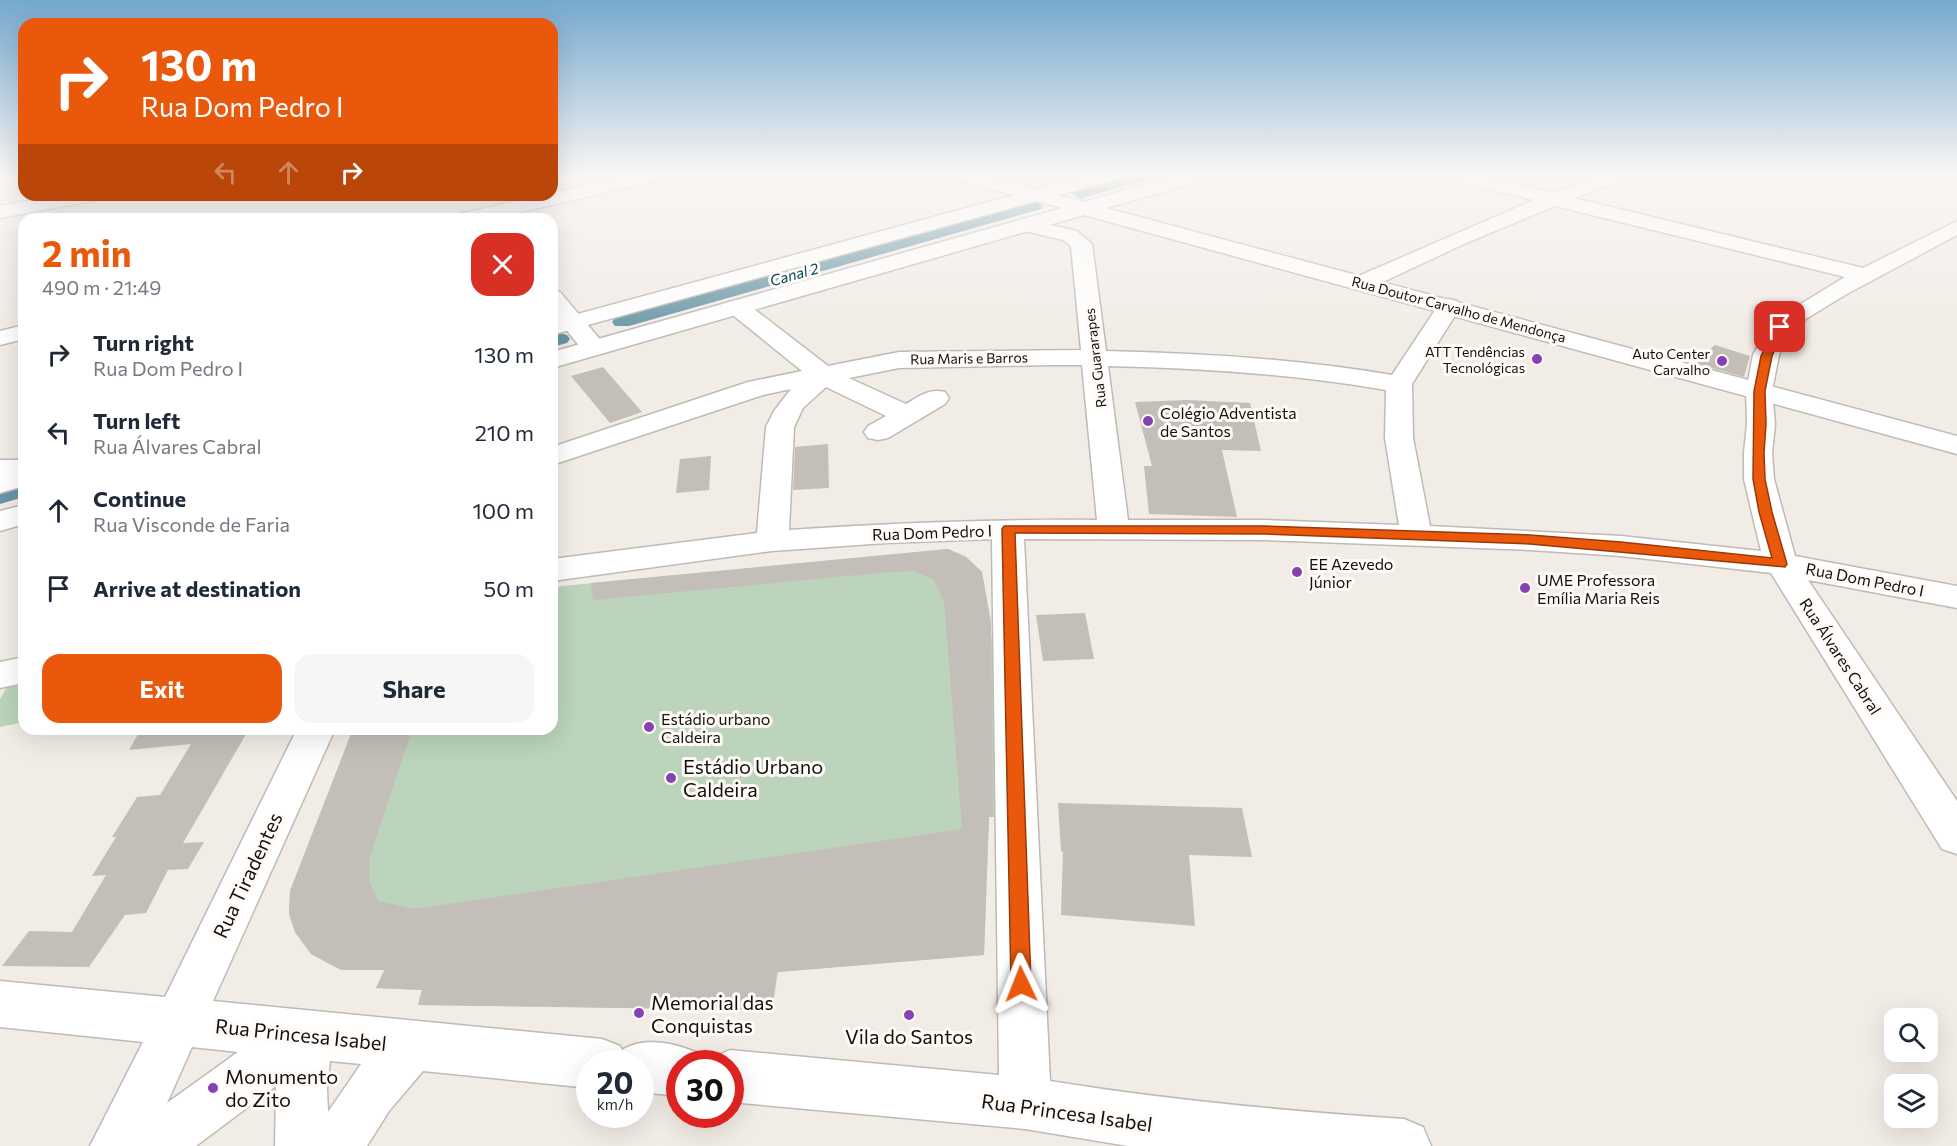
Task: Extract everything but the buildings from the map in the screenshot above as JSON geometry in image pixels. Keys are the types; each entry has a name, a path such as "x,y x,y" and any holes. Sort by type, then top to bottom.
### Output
{"street":[{"path":"563,325 918,228"},
{"path":"558,358 1019,228"},
{"name":"Rua Guararapes","path":"1040,228 1070,235 1081,244 1114,529"},
{"name":"Rua Doutor Carvalho de Mendonça","path":"1158,228 1957,445"},
{"path":"1362,283 1485,228"},
{"path":"1677,228 1866,275"},
{"name":"Rua Álvares Cabral","path":"1954,228 1866,275 1780,327 1766,356 1759,391 1759,479 1781,564 1957,836"},
{"path":"1416,535 1399,438 1399,384 1449,306"},
{"path":"737,307 824,376 907,415"},
{"path":"563,325 594,348"},
{"path":"0,338 18,334"},
{"name":"Rua Maris e Barros","path":"558,454 757,388 888,362 926,358 1196,360 1346,375 1399,384"},
{"path":"772,541 780,427 785,411 795,397 824,376"},
{"path":"878,432 936,398"},
{"path":"0,469 18,469"},
{"path":"0,484 18,479"},
{"path":"0,521 18,516"},
{"path":"1008,529 1025,1103"},
{"name":"Rua Dom Pedro I","path":"558,569 772,541 886,533 1008,529 1114,529 1416,535 1621,546 1781,564 1957,597"},
{"path":"0,675 18,671"},
{"name":"Rua Tiradentes","path":"117,1146 137,1110 313,735"},
{"name":"Rua Princesa Isabel","path":"0,1004 576,1062"},
{"path":"146,1146 178,1128 227,1095 304,1035"},
{"path":"302,1146 301,1089 304,1035"},
{"path":"338,1146 371,1090 413,1046"},
{"name":"Rua Princesa Isabel","path":"744,1077 1025,1103 1156,1135 1404,1146"}],"green space":[{"name":"Estádio Urbano Caldeira","path":"948,549 966,557 982,572 1006,739 1011,816 989,817 984,955 778,972 772,1010 418,1005 422,990 376,988 384,970 341,970 311,954 295,932 289,914 290,891 351,735 558,735 558,586"},
{"path":"18,685 18,723 0,727 0,699 7,687"}],"waterway":[{"name":"Canal 2","path":"622,322 955,228"},
{"name":"Canal 2","path":"0,497 16,492"}],"place":[{"name":"ATT Tendências Tecnológicas","path":"1537,359"},
{"name":"Auto Center Carvalho","path":"1722,361"},
{"name":"Colégio Adventista de Santos","path":"1148,421"},
{"name":"EE Azevedo Júnior","path":"1297,572"},
{"name":"UME Professora Emília Maria Reis","path":"1525,588"},
{"name":"Estádio urbano Caldeira","path":"649,727"},
{"name":"Estádio Urbano Caldeira","path":"671,778"},
{"name":"Memorial das Conquistas","path":"639,1013"},
{"name":"Vila do Santos","path":"909,1015"},
{"name":"Monumento do Zito","path":"213,1088"}],"route":[{"path":"1021,984 1008,529 1265,530 1530,540 1621,546 1781,564 1759,479 1758,453 1761,424 1759,391 1766,356 1780,327"}]}
